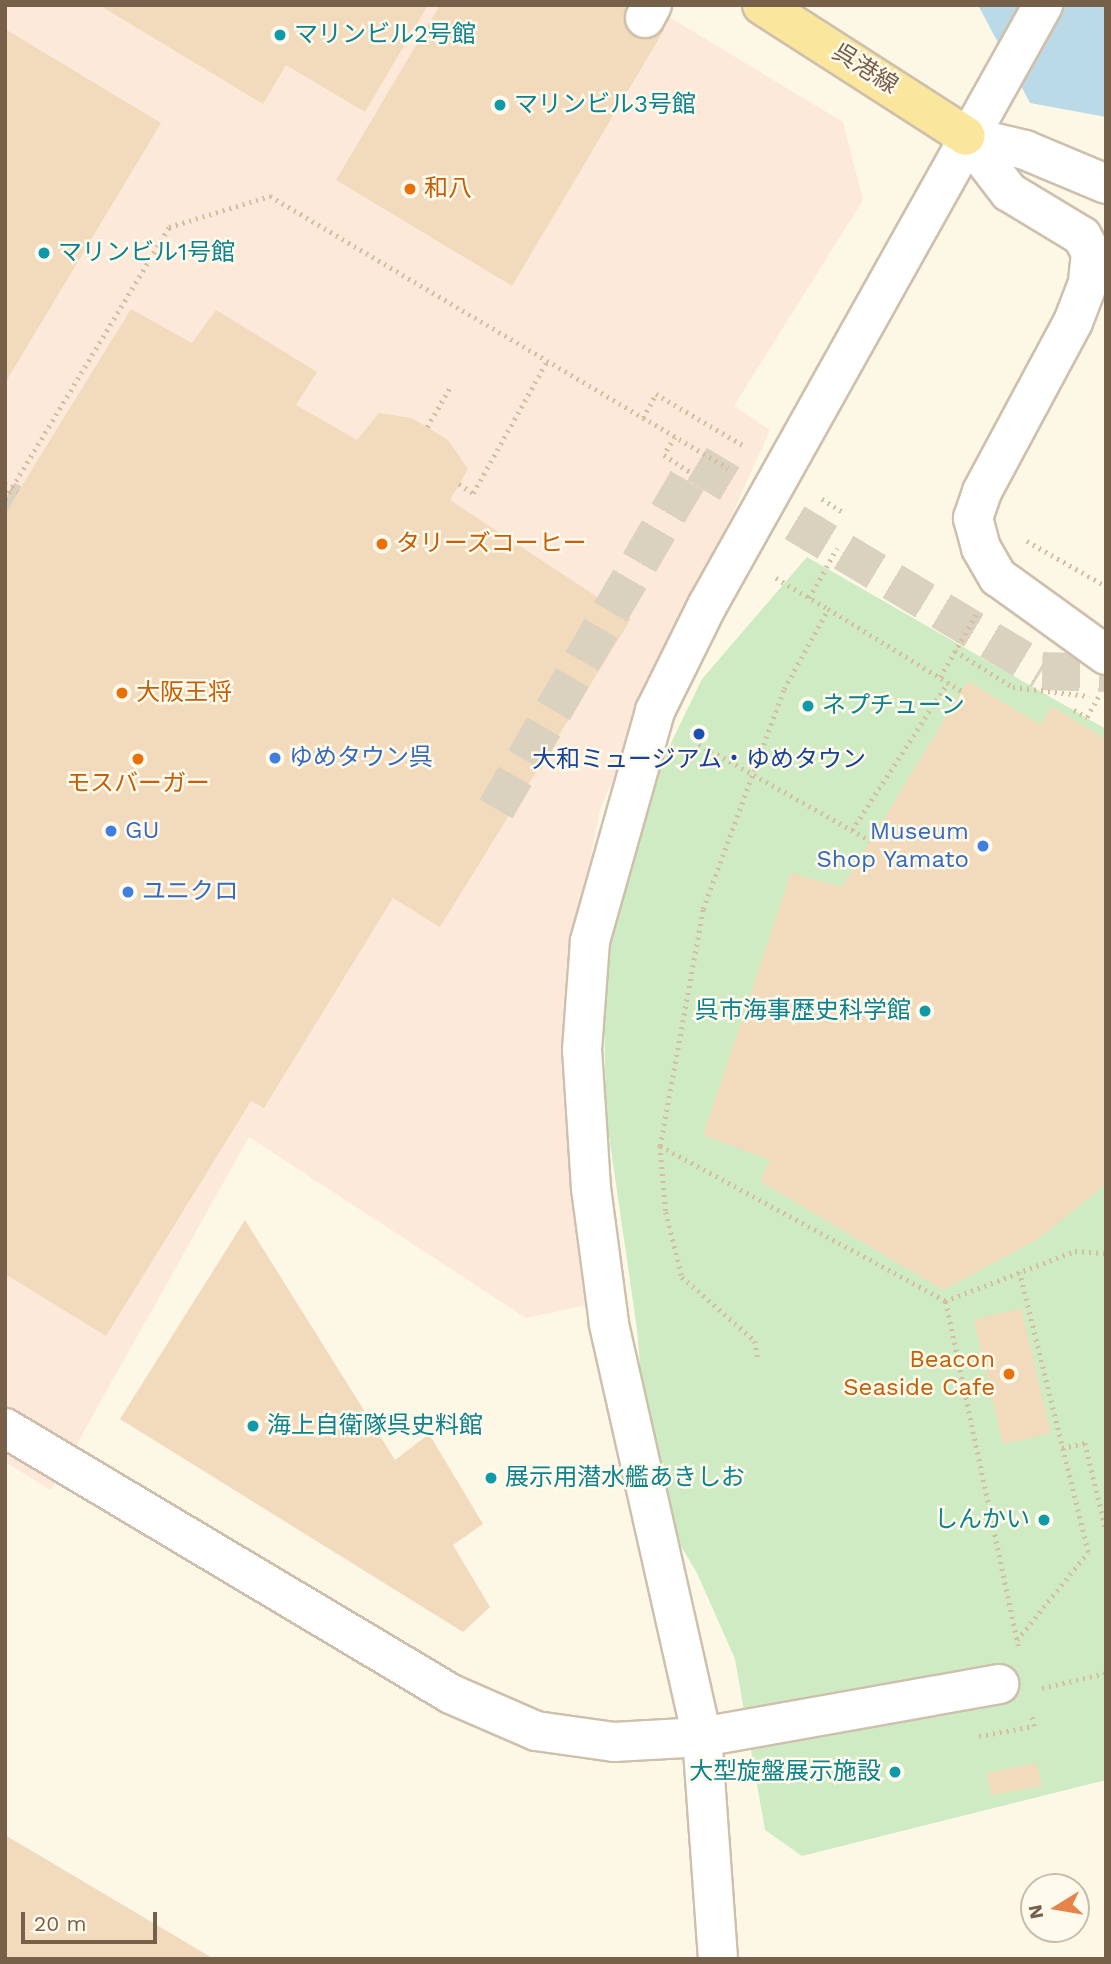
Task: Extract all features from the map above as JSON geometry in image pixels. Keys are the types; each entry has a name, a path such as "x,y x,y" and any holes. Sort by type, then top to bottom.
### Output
{"main road":[{"name":"呉港線","path":"762,5 965,136"}],"street":[{"path":"718,1959 702,1737 609,1323 582,1050 590,941 655,711 707,606 919,236 965,136 1010,65 1043,5"},
{"path":"965,136 1025,150 1106,184"},
{"path":"965,136 1009,192 1094,242 1088,283 974,518 998,577 1106,655"},
{"path":"5,1428 451,1694 536,1731 614,1742 702,1737 1019,1683"}],"path":[{"path":"5,499 169,227 270,196 728,468"},
{"path":"459,484 472,493 547,361"},
{"path":"427,427 449,389"},
{"path":"643,418 656,394 744,446"},
{"path":"675,437 664,456 692,473"},
{"path":"5,484 18,492"},
{"path":"822,499 844,513"},
{"path":"1015,547 1021,537 1106,586"},
{"path":"809,598 837,548"},
{"path":"776,578 962,691"},
{"path":"940,677 984,602"},
{"path":"758,1360 755,1341 682,1277 666,1212 660,1146 703,909 784,689 828,609"},
{"path":"955,651 1013,687 1098,697 1106,702"},
{"path":"852,830 948,682"},
{"path":"1074,710 1087,717 1098,697"},
{"path":"699,744 871,841"},
{"path":"660,1146 945,1301 1017,1641 1019,1683 1034,1726 979,1736"},
{"path":"945,1301 1075,1251 1106,1253"},
{"path":"1017,1641 1088,1552 1019,1272"},
{"path":"1062,1448 1085,1443 1106,1530"},
{"path":"1019,1683 1106,1673"}],"shaded area":[{"path":"5,5 649,5 843,122 863,200 734,406 770,430 600,809 568,974 566,1131 587,1305 526,1318 249,1137 51,1490 5,1462"}],"green space":[{"path":"807,557 1106,729 1106,1780 802,1856 765,1830 735,1659 697,1573 651,1496 637,1329 606,1115 603,959 643,801 702,679"}],"water":[{"path":"978,5 1106,5 1106,117 1030,103"}],"building":[{"name":"マリンビル2号館","path":"99,5 428,5 365,112 286,65 263,104"},
{"name":"マリンビル3号館","path":"440,5 624,5 664,30 512,286 336,180"},
{"name":"マリンビル1号館","path":"5,29 161,123 5,383"},
{"name":"ゆめタウン呉","path":"131,309 192,343 216,310 317,372 296,405 357,440 379,413 412,418 448,440 468,469 450,500 631,619 440,927 393,898 264,1108 251,1101 106,1336 5,1274 5,513"},
{"name":"呉市海事歴史科学館","path":"968,681 1041,725 1051,706 1106,739 1106,1184 1038,1239 943,1290 760,1181 770,1160 703,1135 791,873 842,887"},
{"name":"海上自衛隊呉史料館","path":"245,1220 395,1460 429,1434 483,1524 453,1545 490,1607 463,1632 120,1419"},
{"path":"1021,1308 1051,1433 1003,1444 974,1320"},
{"path":"1037,1763 1042,1786 991,1795 987,1773"},
{"path":"5,1835 214,1959 5,1959"}],"tunnel":[{"path":"496,809 697,464 1042,671 1106,673"},
{"path":"5,499 12,503"}],"place":[{"name":"マリンビル2号館","path":"280,35"},
{"name":"マリンビル3号館","path":"500,105"},
{"name":"和八","path":"410,189"},
{"name":"マリンビル1号館","path":"44,253"},
{"name":"タリーズコーヒー","path":"382,544"},
{"name":"大阪王将","path":"122,693"},
{"name":"ネプチューン","path":"808,706"},
{"name":"大和ミュージアム・ゆめタウン","path":"699,734"},
{"name":"ゆめタウン呉","path":"275,758"},
{"name":"モスバーガー","path":"138,759"},
{"name":"GU","path":"111,831"},
{"name":"Museum Shop Yamato","path":"983,846"},
{"name":"ユニクロ","path":"128,892"},
{"name":"呉市海事歴史科学館","path":"925,1011"},
{"name":"Beacon Seaside Cafe","path":"1009,1374"},
{"name":"海上自衛隊呉史料館","path":"253,1426"},
{"name":"展示用潜水艦あきしお","path":"491,1478"},
{"name":"しんかい","path":"1044,1520"},
{"name":"大型旋盤展示施設","path":"895,1772"}]}
